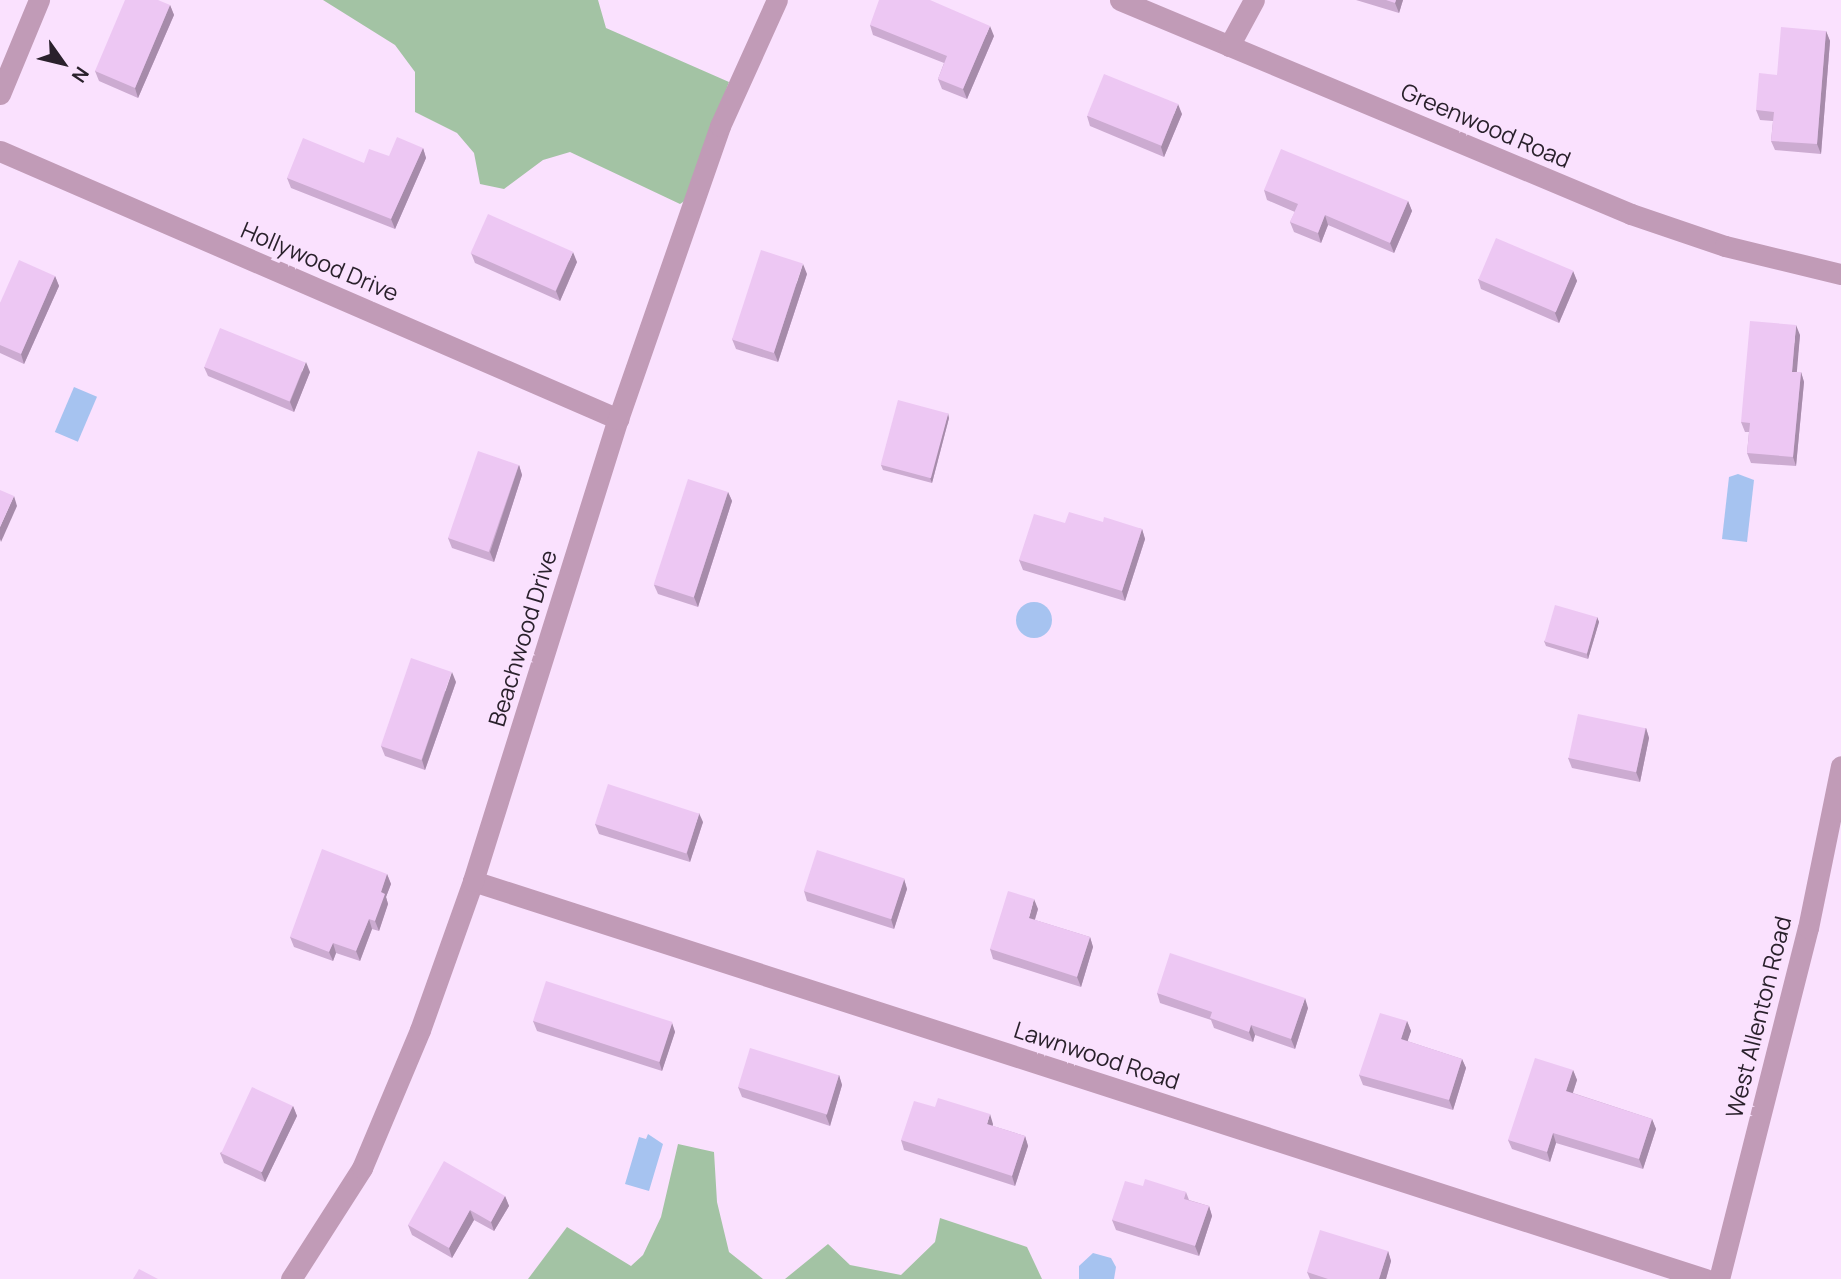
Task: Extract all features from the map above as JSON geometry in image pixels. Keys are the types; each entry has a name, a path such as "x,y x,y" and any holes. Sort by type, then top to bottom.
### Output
{"street":[{"path":"0,94 39,0"},
{"name":"Beachwood Drive","path":"291,1279 362,1168 390,1109 473,881 618,419 720,126 777,0"},
{"name":"Greenwood Road","path":"1120,0 1631,214 1725,246 1841,274"},
{"path":"1229,46 1254,0"},
{"name":"Hollywood Drive","path":"0,151 618,419"},
{"name":"West Allenton Road","path":"1719,1279 1808,928 1841,766"},
{"name":"Lawnwood Road","path":"473,881 1705,1279"}],"green space":[{"path":"323,0 598,0 606,28 729,82 686,200 680,204 570,152 543,160 504,189 480,184 474,153 457,133 415,112 415,72 395,45"},
{"path":"678,1144 714,1152 717,1202 729,1252 763,1279 528,1279 567,1227 631,1266 643,1255 661,1217"},
{"path":"940,1218 1027,1247 1042,1279 785,1279 828,1244 850,1265 901,1275 935,1242"}],"water":[{"path":"74,387 97,397 78,442 55,432"},
{"path":"1738,474 1754,480 1747,542 1722,539 1729,477"},
{"path":"1034,602 1047,607 1052,620 1047,633 1034,638 1021,633 1016,620 1021,607"},
{"path":"648,1134 663,1144 649,1191 625,1184 639,1137 646,1139"},
{"path":"1093,1253 1111,1258 1116,1267 1114,1279 1079,1279 1079,1266"}],"building":[{"path":"125,0 158,0 170,5 135,88 95,71"},
{"path":"879,0 930,0 990,26 963,89 938,79 947,56 870,25"},
{"path":"1781,27 1826,31 1817,144 1771,141 1774,112 1756,110 1759,73 1777,75"},
{"path":"1104,74 1178,104 1161,146 1087,116"},
{"path":"397,137 423,148 391,219 287,178 303,138 364,163 369,149 389,156"},
{"path":"1281,149 1408,201 1390,243 1325,215 1318,233 1290,222 1298,204 1264,190"},
{"path":"488,214 573,252 555,291 471,253"},
{"path":"1496,238 1573,271 1556,312 1478,279"},
{"path":"761,250 803,264 774,353 732,339"},
{"path":"19,260 55,276 21,354 0,345 0,303"},
{"path":"1750,321 1796,325 1792,372 1801,372 1793,457 1747,453 1750,423 1741,422"},
{"path":"220,328 305,362 290,401 204,367"},
{"path":"898,400 948,413 931,478 881,465"},
{"path":"478,451 519,465 489,552 448,538"},
{"path":"688,479 728,492 694,598 654,585"},
{"path":"0,490 14,496 0,527"},
{"path":"1069,512 1103,522 1104,517 1142,529 1122,591 1019,560 1034,514 1065,523"},
{"path":"1555,605 1597,617 1587,654 1545,642"},
{"path":"411,658 452,672 421,760 381,746"},
{"path":"1578,714 1645,728 1636,772 1569,758"},
{"path":"608,784 699,814 686,854 595,824"},
{"path":"322,849 387,874 381,892 385,894 375,921 369,919 356,951 333,943 329,952 290,937"},
{"path":"817,850 904,878 891,919 804,891"},
{"path":"1008,891 1034,899 1029,918 1090,937 1077,977 990,949"},
{"path":"1170,953 1305,998 1291,1039 1251,1025 1249,1032 1210,1018 1212,1012 1157,993"},
{"path":"546,981 672,1022 660,1062 533,1021"},
{"path":"1380,1013 1407,1021 1401,1039 1462,1059 1449,1100 1359,1075"},
{"path":"750,1048 839,1075 827,1114 738,1087"},
{"path":"1535,1058 1573,1070 1566,1091 1652,1119 1639,1159 1553,1133 1547,1152 1508,1140"},
{"path":"252,1087 293,1106 262,1172 221,1153"},
{"path":"938,1098 990,1114 987,1124 1025,1136 1012,1176 901,1140 914,1101 935,1107"},
{"path":"444,1161 505,1196 491,1222 470,1210 449,1248 408,1225"},
{"path":"1145,1179 1186,1192 1184,1199 1209,1206 1195,1246 1112,1220 1125,1181 1143,1186"},
{"path":"1320,1230 1388,1251 1379,1279 1328,1279 1307,1272"},
{"path":"139,1269 158,1279 133,1279"}]}
